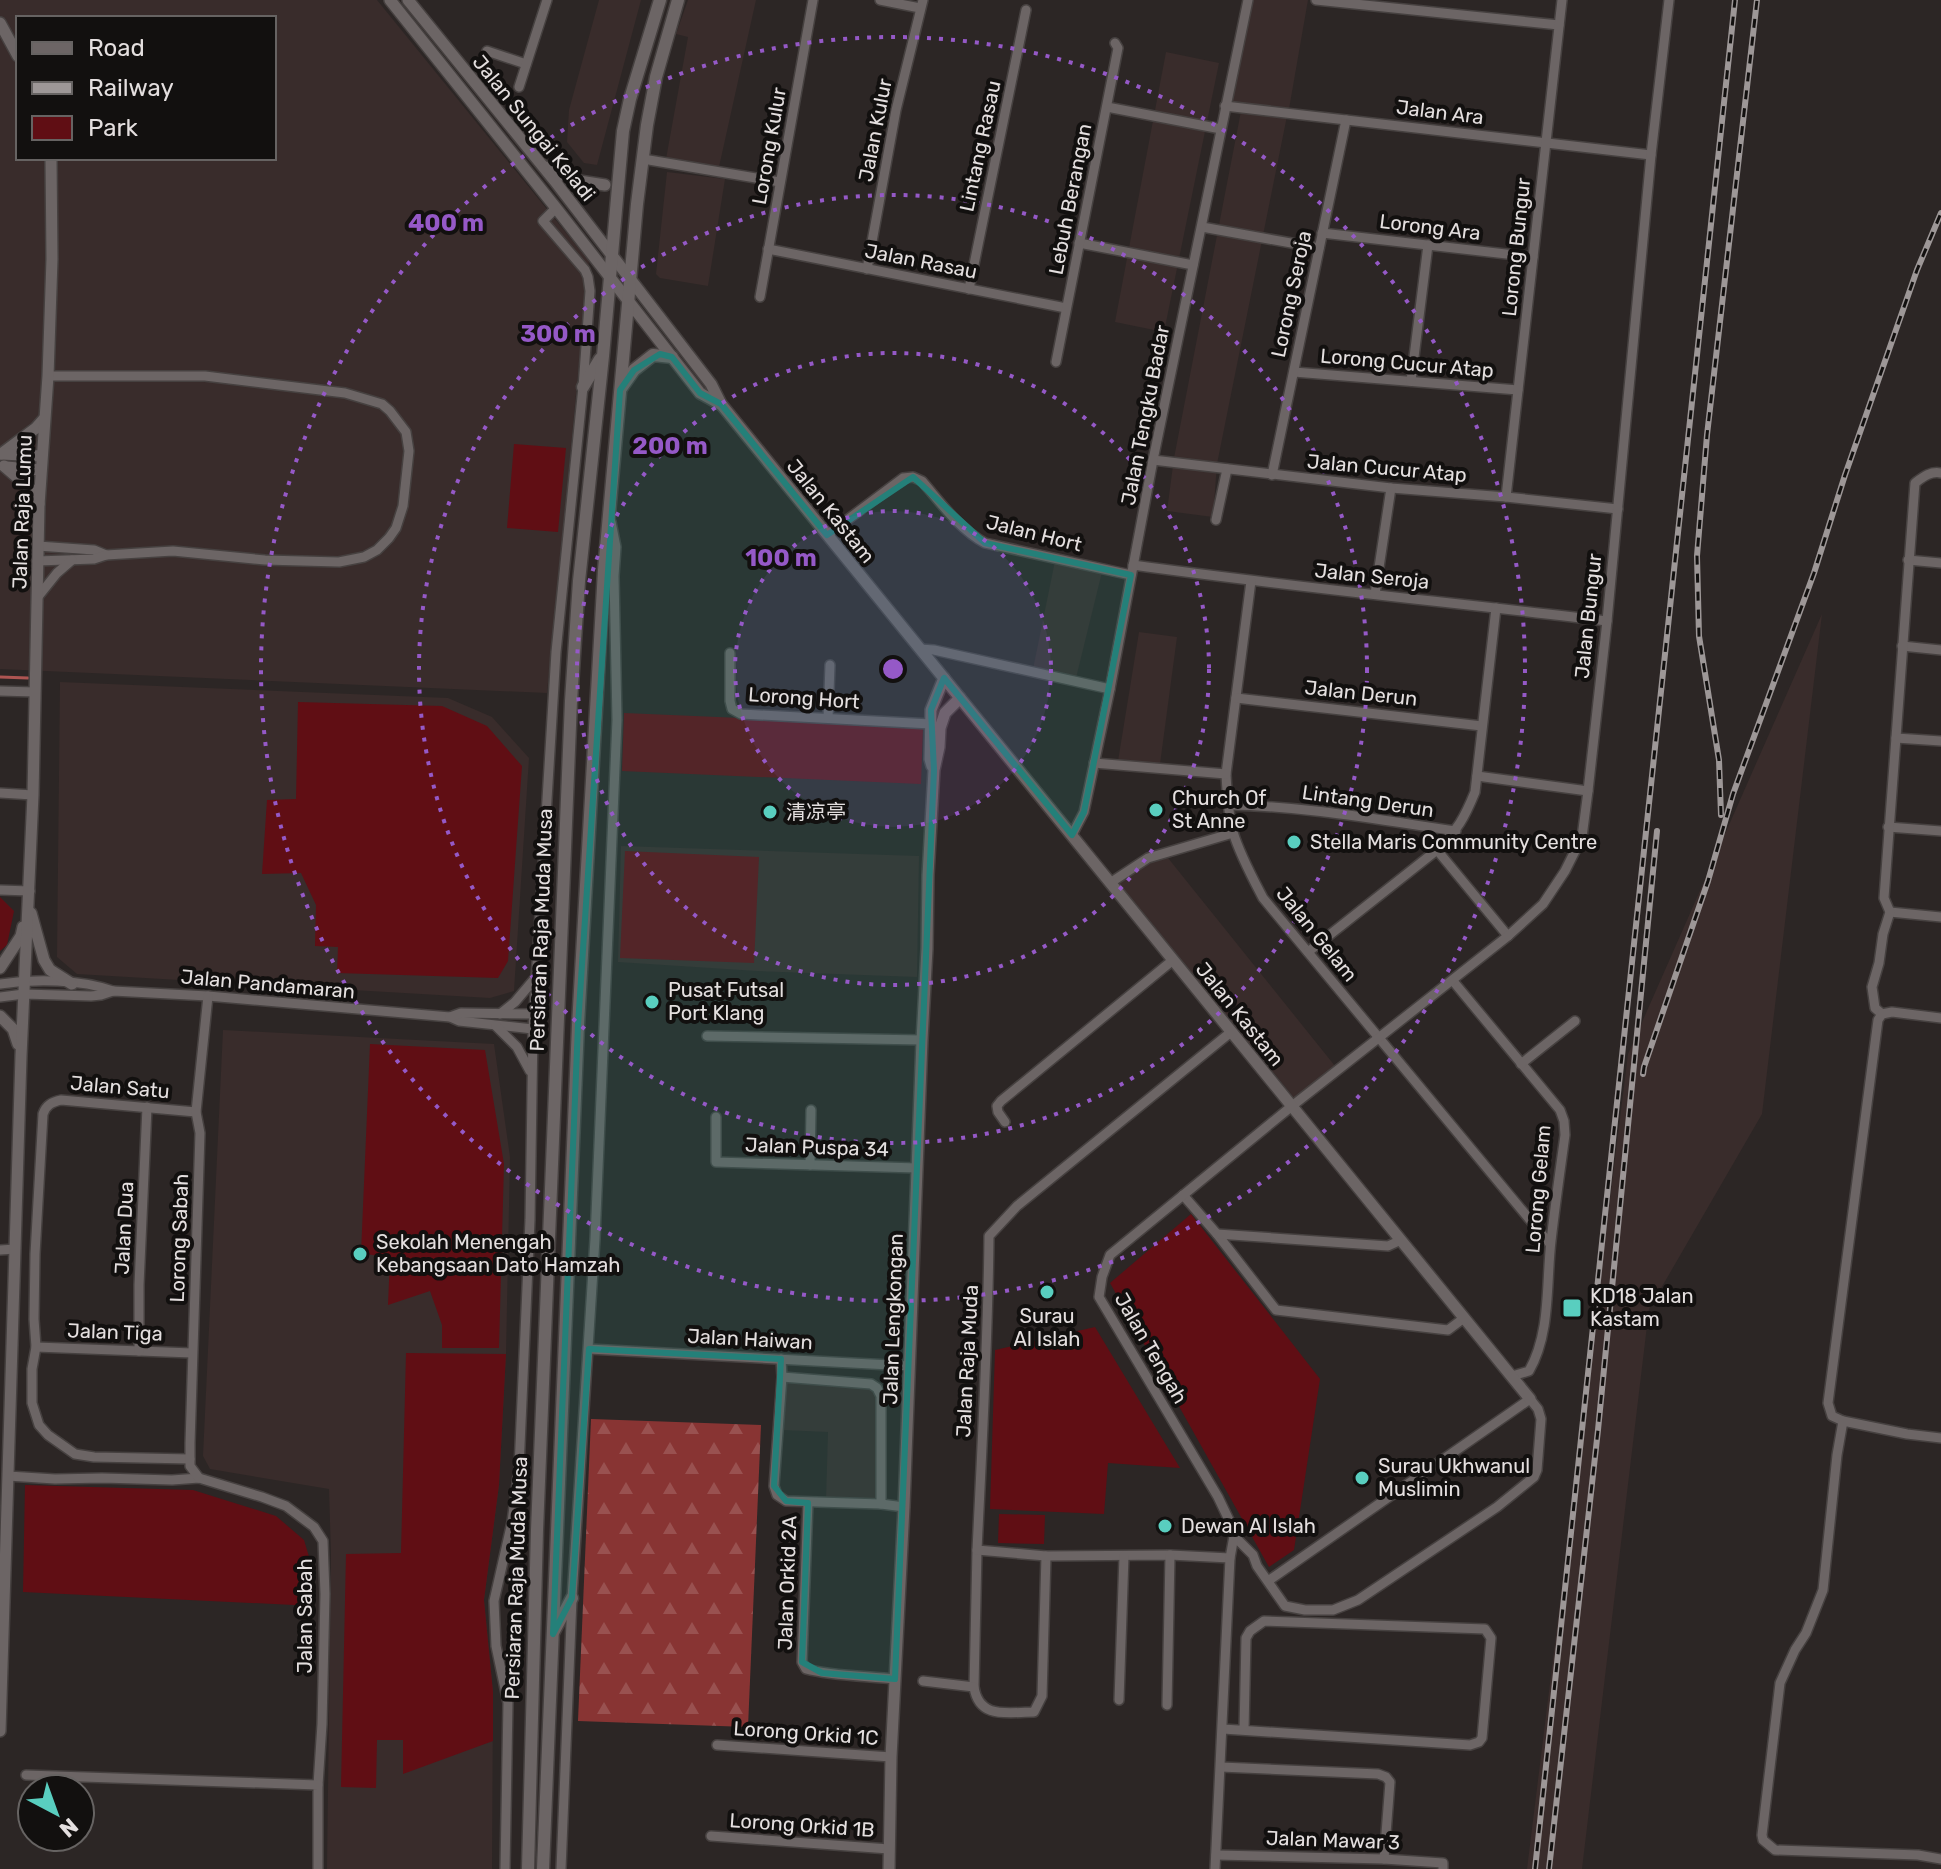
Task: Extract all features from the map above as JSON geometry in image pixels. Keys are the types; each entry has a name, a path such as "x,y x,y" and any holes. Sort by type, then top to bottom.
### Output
{"main road":[{"name":"Persiaran Raja Muda Musa","path":"528,1869 537,1530 570,716 579,581 623,131 660,0"},
{"name":"Persiaran Raja Muda Musa","path":"543,1869 577,1040 598,651 643,159 656,77 678,0"},
{"path":"620,390 634,370 653,355 672,357"},
{"path":"583,387 603,356"},
{"path":"553,1634 572,1598"}],"street":[{"name":"Jalan Sungai Keladi","path":"390,0 610,278"},
{"name":"Jalan Sungai Keladi","path":"408,0 630,280"},
{"path":"519,87 547,0"},
{"name":"Lorong Kulur","path":"760,297 813,0"},
{"path":"880,0 922,4"},
{"name":"Jalan Tengku Badar","path":"1072,835 1084,812 1110,689 1153,460 1248,0"},
{"path":"1316,0 1366,2 1559,25"},
{"path":"1447,13 1449,0"},
{"name":"Lorong Bungur","path":"1506,497 1562,0"},
{"name":"Jalan Bungur","path":"1292,1106 1453,981 1543,904 1565,871 1582,837 1607,621 1651,155 1669,0"},
{"name":"Jalan Kulur","path":"867,269 896,110 922,4"},
{"name":"Lintang Rasau","path":"969,289 1026,10"},
{"path":"0,23 16,52"},
{"name":"Lebuh Berangan","path":"1056,362 1118,48 1115,43"},
{"path":"487,51 526,64"},
{"name":"Jalan Ara","path":"1225,106 1651,155"},
{"path":"1107,107 1221,129"},
{"name":"Lorong Seroja","path":"1272,475 1346,120"},
{"path":"643,159 780,182"},
{"name":"Jalan Raja Lumu","path":"0,1731 4,1490 8,1476 21,1056 30,891 39,505 52,259 51,160"},
{"path":"541,165 573,180 605,185"},
{"path":"505,1869 508,1703 496,1646 494,1601 512,1522 519,1468 530,1220 533,1029 556,652 590,291 585,270 543,221 556,208"},
{"path":"1202,227 1319,248"},
{"name":"Lorong Ara","path":"1322,233 1533,257"},
{"path":"1079,243 1193,265"},
{"path":"1411,381 1428,245"},
{"name":"Jalan Rasau","path":"768,249 1066,308"},
{"name":"Jalan Kastam","path":"610,278 700,393 721,404"},
{"name":"Jalan Kastam","path":"630,280 711,384 721,404 1530,1399"},
{"name":"Lorong Cucur Atap","path":"1294,372 1518,390"},
{"path":"37,561 173,551 265,560 339,562 364,557 377,550 396,528 403,506 409,451 406,432 390,411 382,404 345,393 205,376 48,376"},
{"path":"1,460 44,419"},
{"path":"1,460 41,456"},
{"path":"1,460 41,470"},
{"path":"1,460 32,490 39,505"},
{"name":"Jalan Cucur Atap","path":"1153,460 1391,488 1618,509"},
{"path":"1216,520 1227,469"},
{"path":"1882,1014 1875,1008 1872,987 1890,912 1884,898 1888,827 1915,483 1927,475 1941,473"},
{"name":"Jalan Hort","path":"827,535 903,478 913,477 922,481 973,537 985,543 1132,570"},
{"path":"1375,594 1391,488"},
{"path":"561,1869 572,1598 589,1349 617,720 616,547 609,508"},
{"path":"38,546 94,550 106,555"},
{"path":"36,599 72,560"},
{"path":"1908,560 1941,563"},
{"name":"Jalan Seroja","path":"1132,570 1607,621"},
{"name":"Jalan Gelam","path":"1251,581 1226,774 1233,833 1248,870 1263,898 1550,1244"},
{"path":"1308,952 1437,850 1456,831 1475,792 1496,608"},
{"path":"1902,646 1941,650"},
{"path":"920,649 1110,689"},
{"name":"Lorong Hort","path":"730,653 730,701 732,709 741,714 931,724"},
{"path":"828,718 830,665"},
{"name":"Jalan Lengkongan","path":"934,770 930,759 931,710 944,678"},
{"path":"0,691 35,692"},
{"name":"Jalan Lengkongan","path":"889,1869 891,1757 934,770 945,713 960,698"},
{"name":"Jalan Derun","path":"1236,698 1482,726"},
{"path":"1896,738 1941,741"},
{"path":"1094,763 1226,774"},
{"path":"1477,776 1588,791"},
{"path":"0,793 33,795"},
{"name":"Lintang Derun","path":"1228,805 1276,807 1456,831"},
{"path":"1888,827 1941,831"},
{"path":"1110,883 1148,858 1233,833"},
{"path":"1437,850 1508,936"},
{"path":"0,890 30,891"},
{"path":"0,968 21,936 29,905"},
{"path":"29,905 44,960 50,970 72,984"},
{"path":"1890,912 1941,917"},
{"path":"1005,1122 998,1112 997,1106 1001,1101 1173,960"},
{"path":"500,1014 538,975"},
{"path":"0,984 24,981 94,984 113,991"},
{"name":"Lorong Gelam","path":"1453,981 1560,1110 1564,1121 1565,1135 1538,1355 1529,1371 1512,1376"},
{"name":"Jalan Pandamaran","path":"0,997 24,994 91,996 113,991 208,996 450,1017 459,1021 533,1029"},
{"name":"Lorong Sabah","path":"199,1478 190,1466 200,1133 196,1112 208,996"},
{"path":"1941,1018 1892,1012 1882,1014 1878,1020 1828,1403 1832,1416 1843,1421 1941,1438"},
{"path":"450,1017 461,1013 534,1014"},
{"path":"0,1016 13,1029 21,1056"},
{"path":"1521,1064 1575,1021"},
{"path":"495,1025 517,1047 532,1074"},
{"name":"Jalan Raja Muda","path":"974,1687 989,1236 1017,1206 1231,1032"},
{"path":"707,1036 922,1040"},
{"name":"Jalan Satu","path":"36,1347 35,1254 45,1109 61,1100 196,1112"},
{"name":"Jalan Tengah","path":"1292,1106 1110,1255 1099,1297 1218,1497 1234,1536 1253,1555 1257,1566 1285,1606 1333,1610 1358,1600 1529,1483 1537,1470 1541,1419 1530,1399"},
{"name":"Jalan Dua","path":"139,1351 147,1107"},
{"path":"810,1165 811,1110"},
{"name":"Jalan Puspa 34","path":"716,1117 716,1162 917,1168"},
{"path":"1183,1195 1276,1310 1448,1330 1464,1318"},
{"path":"1217,1234 1388,1246 1401,1240"},
{"path":"0,1250 15,1249"},
{"path":"36,1347 32,1396 39,1425 48,1435 75,1454 190,1459"},
{"name":"Jalan Tiga","path":"36,1347 192,1353"},
{"name":"Jalan Haiwan","path":"589,1349 909,1366"},
{"path":"781,1359 774,1486 777,1495 786,1501 904,1507"},
{"path":"782,1377 871,1384 877,1388 881,1396 881,1504"},
{"path":"1268,1581 1530,1399"},
{"path":"1843,1421 1823,1590 1806,1633 1780,1683 1763,1840 1775,1850 1918,1855 1941,1859"},
{"path":"102,1478 103,1457"},
{"name":"Jalan Sabah","path":"8,1476 55,1479 199,1478 286,1506 314,1527 323,1541 325,1594 318,1869"},
{"name":"Jalan Orkid 2A","path":"808,1503 802,1662 806,1669 822,1673 895,1679"},
{"path":"1215,1869 1230,1558 1234,1536"},
{"path":"977,1550 1046,1556 1230,1558"},
{"path":"1167,1705 1170,1555"},
{"path":"923,1681 974,1687 979,1703 990,1712 1034,1712 1042,1696 1046,1556"},
{"path":"1119,1700 1124,1556"},
{"path":"1223,1729 1470,1745 1479,1742 1482,1738 1491,1638 1485,1629 1264,1621 1246,1638 1244,1730"},
{"name":"Lorong Orkid 1C","path":"717,1745 891,1757"},
{"path":"1221,1767 1378,1774 1386,1777 1390,1782 1384,1859"},
{"path":"96,1777 318,1785"},
{"name":"Lorong Orkid 1B","path":"711,1836 889,1849"},
{"name":"Jalan Mawar 3","path":"1216,1855 1384,1859 1443,1863 1443,1869"}],"highlighted area":[{"path":"660,354 672,357 700,393 721,404 827,535 913,477 985,543 1131,575 1084,812 1072,835 944,678 931,710 934,770 895,1679 822,1673 802,1662 808,1503 786,1501 774,1486 781,1359 589,1349 572,1598 553,1634 578,1025 620,390 634,370"}],"shaded area":[{"path":"0,0 377,0 589,261 547,693 0,669"},
{"path":"599,0 641,0 597,165 584,163 567,142 569,110"},
{"path":"688,0 756,0 719,167 666,159 688,37 676,34"},
{"path":"1252,0 1308,0 1289,109 1230,103"},
{"path":"1166,52 1219,63 1164,332 1115,322"},
{"path":"1241,111 1287,116 1217,464 1213,517 1167,511 1174,458"},
{"path":"667,172 725,179 708,286 660,278 656,274"},
{"path":"1055,561 1102,572 1076,678 1033,669"},
{"path":"1822,614 1762,1114 1649,1309 1582,1869 1527,1869 1628,1054"},
{"path":"1139,632 1177,637 1160,764 1118,761"},
{"path":"60,682 448,698 492,717 529,758 514,991 490,998 77,974 57,957"},
{"path":"621,846 919,856 917,977 618,962"},
{"path":"1168,858 1335,1066 1294,1098 1118,882 1149,863"},
{"path":"223,1030 494,1044 510,1157 506,1354 499,1485 484,1600 493,1692 492,1869 327,1869 329,1489 210,1469 203,1456"},
{"path":"786,1381 869,1387 875,1391 879,1500 826,1500 828,1432 782,1430"}],"green space":[{"path":"514,444 566,448 558,532 507,528"},
{"path":"298,702 442,706 487,726 522,766 508,961 498,978 337,973 338,947 315,946 316,905 301,873 262,874 267,800 296,799"},
{"path":"624,713 923,726 921,784 622,771"},
{"path":"625,851 759,857 754,963 620,958"},
{"path":"0,897 14,911 7,945 0,951"},
{"path":"370,1044 485,1050 504,1164 499,1348 442,1348 442,1325 430,1291 388,1305 390,1258 361,1253"},
{"path":"1191,1214 1320,1379 1294,1550 1269,1567 1110,1283"},
{"path":"1095,1327 1180,1468 1108,1463 1104,1514 990,1509 995,1350"},
{"path":"406,1353 506,1354 499,1485 484,1600 493,1692 493,1741 403,1774 403,1740 377,1740 376,1788 341,1787 346,1554 401,1553"},
{"path":"591,1419 761,1425 748,1727 578,1721"},
{"path":"25,1485 193,1490 276,1516 304,1540 313,1570 314,1606 23,1592"},
{"path":"999,1514 1045,1515 1044,1544 998,1543"}],"waterway":[{"path":"0,677 28,678"}],"railway":[{"path":"1535,1869 1735,0"},
{"path":"1721,815 1719,760 1699,636 1697,556 1707,435 1757,0"},
{"path":"1643,1074 1708,881 1733,794 1814,573 1917,270 1941,213"},
{"path":"1549,1869 1598,1430 1657,831"}],"place":[{"name":"Church Of St Anne","path":"1156,810"},
{"name":"清凉亭","path":"770,812"},
{"name":"Stella Maris Community Centre","path":"1294,842"},
{"name":"Pusat Futsal Port Klang","path":"652,1002"},
{"name":"Sekolah Menengah Kebangsaan Dato Hamzah","path":"360,1254"},
{"name":"Surau Al Islah","path":"1047,1292"},
{"name":"KD18 Jalan Kastam","path":"1572,1308"},
{"name":"Surau Ukhwanul Muslimin","path":"1362,1478"},
{"name":"Dewan Al Islah","path":"1165,1526"}]}
